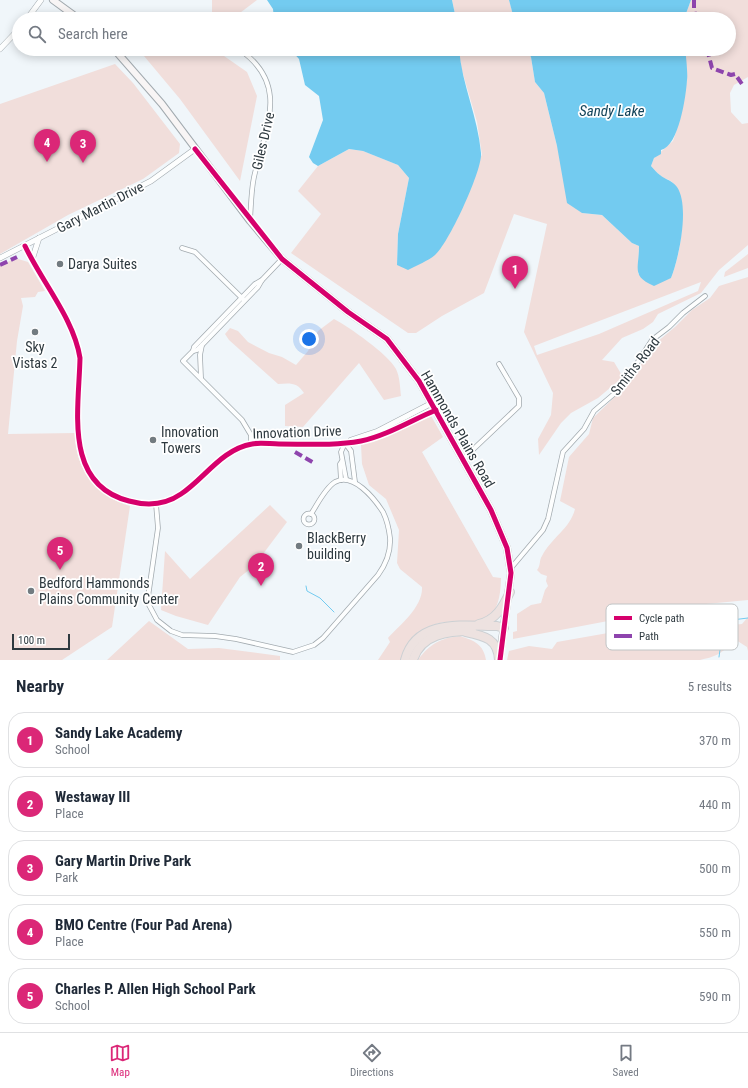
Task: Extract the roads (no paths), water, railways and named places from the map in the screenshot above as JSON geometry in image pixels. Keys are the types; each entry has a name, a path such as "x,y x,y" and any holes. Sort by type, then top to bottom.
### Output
{"highway":[{"path":"474,626 485,623 497,614 502,608 510,592"},
{"path":"405,660 415,641 429,630 450,625 497,626 504,628"},
{"path":"413,660 420,647 429,638 441,634 460,631 496,630 504,628"},
{"path":"460,631 488,639 498,650 500,660"}],"main road":[{"path":"53,0 69,12"},
{"name":"Hammonds Plains Road","path":"121,56 162,104 250,221 282,259 348,312 387,339 419,381 503,534 511,568 510,592 500,660"}],"street":[{"path":"32,12 41,0"},
{"path":"0,49 12,37"},
{"name":"Giles Drive","path":"247,56 258,66 270,91 270,117 254,177 250,221"},
{"name":"Gary Martin Drive","path":"0,258 151,181 195,149"},
{"path":"32,260 39,238"},
{"name":"Innovation Drive","path":"25,246 68,323 77,343 80,358 78,436 83,460 88,471 96,481 119,498 133,502 156,504 170,501 180,495 228,454 251,444 362,441 436,410"},
{"path":"182,248 195,252 243,299"},
{"path":"193,351 197,350 202,345 255,284 262,280 282,259"},
{"name":"Smiths Road","path":"511,568 543,530 548,519 563,452 584,429 594,411 621,388 652,340 669,328 683,313 705,296"},
{"path":"243,299 194,347 193,351 183,361 242,420 251,434 251,444"},
{"path":"201,379 200,355 202,345"},
{"path":"463,459 519,406 519,398 500,364"},
{"name":"Innovation Drive","path":"345,442 378,431 432,403"},
{"path":"345,442 351,451 355,482"},
{"path":"345,442 341,452 346,479"},
{"path":"341,480 340,464 342,461"},
{"path":"156,504 158,528 148,597 152,613 163,626 182,635 215,636 297,652 314,645 335,625 377,576 385,565 389,554 390,540 388,526 383,512 375,501 355,482 346,479 330,486 311,514"}],"water":[{"path":"267,0 452,0 455,12 273,12"},
{"path":"509,0 691,0 687,12 512,12"},
{"path":"296,56 460,56 463,75 477,127 481,153 480,162 471,190 456,223 441,248 435,255 426,261 408,270 397,265 398,234 409,178 398,165 363,151 349,149 318,166 313,163 309,157 323,120 319,96 305,85 299,59"},
{"name":"Sandy Lake","path":"686,56 687,77 685,97 677,130 673,140 661,150 661,154 654,158 651,166 662,177 671,181 677,187 683,206 680,245 671,278 654,286 642,279 638,271 639,246 632,243 602,215 582,213 567,203 557,146 544,93 535,82 531,57"}],"waterway":[{"path":"306,586 307,591 320,598 334,612"},
{"path":"738,619 748,618"},
{"path":"719,657 720,650"}],"place":[{"name":"BMO Centre (Four Pad Arena)","path":"47,162"},
{"name":"Gary Martin Drive Park","path":"83,163"},
{"name":"Darya Suites","path":"60,264"},
{"name":"Sandy Lake Academy","path":"515,289"},
{"name":"Sky Vistas 2","path":"35,332"},
{"name":"Innovation Towers","path":"153,440"},
{"name":"BlackBerry building","path":"299,546"},
{"name":"Charles P. Allen High School Park","path":"60,570"},
{"name":"Westaway III","path":"261,586"},
{"name":"Bedford Hammonds Plains Community Center","path":"31,591"}]}
